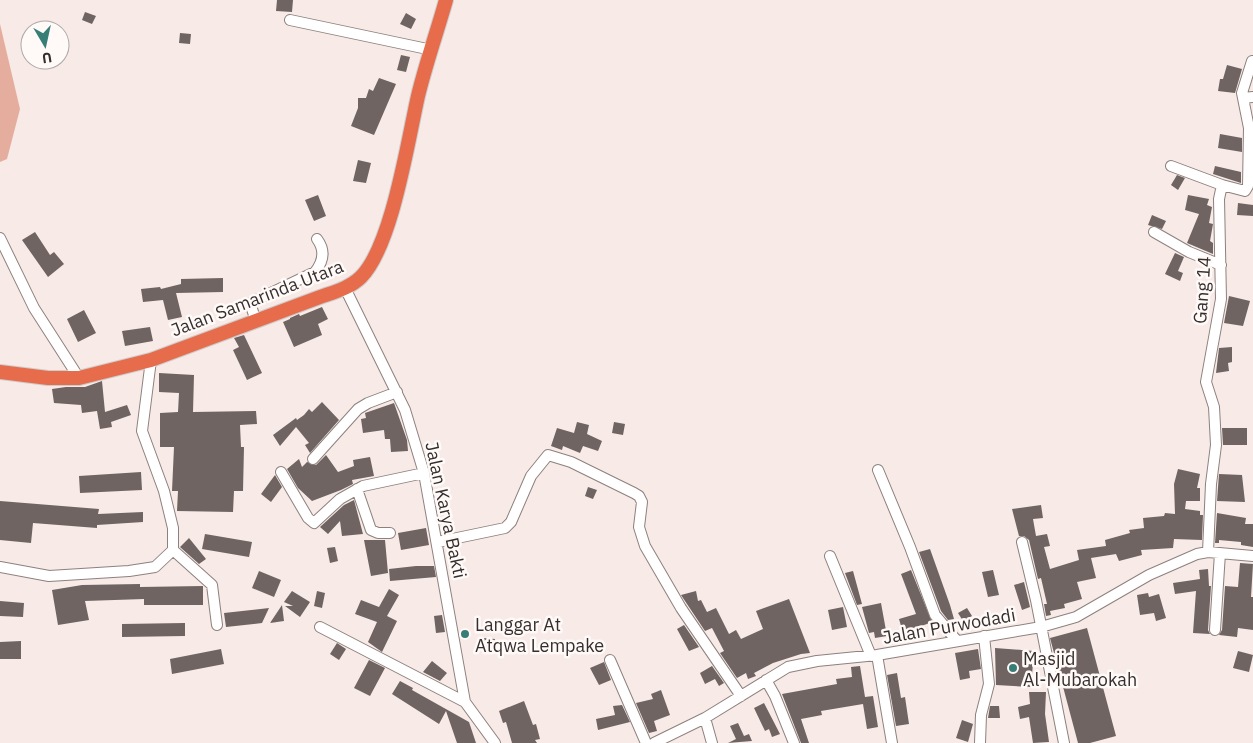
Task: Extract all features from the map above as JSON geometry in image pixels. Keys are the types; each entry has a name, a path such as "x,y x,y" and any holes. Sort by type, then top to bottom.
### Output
{"highway":[{"name":"Jalan Samarinda Utara","path":"0,372 48,378 79,378 151,360 345,288 361,277 369,264 390,217 419,93 446,0"}],"street":[{"path":"290,20 432,50"},
{"path":"1171,166 1238,191 1246,190 1251,164 1251,134 1248,98 1242,93 1252,61"},
{"name":"Gang 14","path":"1208,552 1211,484 1216,445 1214,407 1206,382 1219,311 1222,266 1219,217 1222,185"},
{"path":"1154,232 1189,252 1222,266"},
{"path":"0,238 34,308 79,378"},
{"path":"256,321 251,306 252,302 315,272 320,266 323,259 322,250 317,240"},
{"name":"Jalan Karya Bakti","path":"345,288 372,346 397,392 424,473 438,542 465,702 495,743"},
{"path":"151,360 142,431 164,491 173,528 174,550 212,585 217,625"},
{"path":"313,459 358,409 368,402 397,392"},
{"path":"438,542 502,529 508,526 531,476 545,457 550,454 571,462 634,493 639,496 642,502 638,527 645,546 681,608 741,696"},
{"path":"878,470 910,547 935,615 957,641"},
{"path":"281,472 308,518 313,522 340,499 357,489 369,484 424,473"},
{"path":"357,489 371,530 374,533 390,533"},
{"path":"1022,542 1064,743"},
{"path":"0,567 49,576 128,571 156,567 174,550"},
{"name":"Jalan Purwodadi","path":"660,742 705,718 782,670 794,666 874,656 1041,627 1076,616 1149,575 1186,558 1208,552 1253,556"},
{"path":"1215,630 1220,553"},
{"path":"830,556 874,656 892,743"},
{"path":"320,627 465,702"},
{"path":"980,743 981,715 989,684 984,636"},
{"path":"610,660 646,743"},
{"path":"766,680 775,696 794,743"},
{"path":"705,718 712,743"}],"shaded area":[{"path":"0,24 20,109 7,159 0,162"}],"building":[{"path":"277,0 293,0 292,12 276,11"},
{"path":"85,12 96,16 92,24 82,20"},
{"path":"406,13 416,19 411,29 400,24"},
{"path":"180,33 191,34 190,44 179,43"},
{"path":"401,55 410,57 406,72 397,70"},
{"path":"1227,65 1242,69 1235,93 1218,91 1220,79 1223,79"},
{"path":"379,78 396,84 374,135 351,126 358,108 358,98 366,98 369,89 373,91"},
{"path":"1220,134 1242,138 1242,152 1218,148"},
{"path":"358,160 371,163 366,183 353,181"},
{"path":"1215,166 1241,172 1241,183 1213,174"},
{"path":"1177,175 1185,178 1178,190 1171,185"},
{"path":"318,195 326,216 314,221 305,200"},
{"path":"1188,195 1209,199 1207,205 1212,207 1209,223 1213,224 1210,241 1213,243 1213,254 1187,243 1199,214 1185,210"},
{"path":"1238,203 1253,205 1253,216 1237,215"},
{"path":"1152,215 1166,221 1162,229 1148,225"},
{"path":"35,232 50,255 54,252 64,264 48,277 22,240"},
{"path":"1175,253 1184,257 1178,271 1183,273 1180,281 1165,274"},
{"path":"223,278 223,292 176,293 182,317 168,320 163,300 143,302 141,289 160,287 161,289 181,284 181,279"},
{"path":"1229,296 1250,301 1243,326 1224,323"},
{"path":"322,307 328,319 318,324 322,335 294,347 283,322 299,314 300,316"},
{"path":"84,310 96,333 78,342 67,319"},
{"path":"150,327 153,341 125,346 122,331"},
{"path":"244,335 262,373 247,380 233,350 239,347 234,338"},
{"path":"1232,347 1232,362 1228,363 1229,371 1216,373 1219,348"},
{"path":"159,373 194,375 193,412 256,411 257,424 240,425 241,447 244,447 243,491 234,491 233,512 177,511 178,491 172,491 174,447 160,447 160,413 178,412 179,393 159,392"},
{"path":"102,381 105,412 127,405 131,415 111,422 112,427 100,429 97,411 82,413 81,405 54,403 52,389 85,387"},
{"path":"322,402 339,420 310,453 305,445 309,443 296,427 280,446 273,435 296,418 297,420 304,415 309,409 312,412"},
{"path":"394,403 407,440 408,451 391,452 390,439 385,439 384,430 363,433 361,419 366,418 365,413"},
{"path":"577,422 589,425 587,434 602,441 598,451 583,446 580,453 563,446 562,450 551,446 557,428 574,433"},
{"path":"614,422 625,424 623,435 612,433"},
{"path":"1222,428 1247,428 1247,445 1223,445"},
{"path":"326,455 338,472 354,466 353,460 370,457 374,476 352,480 353,484 312,501 298,488 287,469 299,459 302,467 307,462 316,465"},
{"path":"1178,469 1200,474 1197,488 1200,488 1200,501 1186,501 1185,509 1200,511 1200,515 1203,515 1202,540 1174,539 1173,548 1141,550 1142,555 1119,561 1116,554 1091,558 1096,578 1077,582 1082,599 1064,604 1065,608 1050,611 1051,615 1046,616 1044,604 1047,604 1041,578 1038,579 1029,540 1024,536 1019,536 1012,509 1041,505 1043,518 1033,519 1036,536 1047,534 1050,546 1044,547 1050,569 1079,560 1077,550 1106,546 1105,540 1130,533 1129,530 1144,528 1143,518 1164,516 1165,513 1175,514 1174,484"},
{"path":"141,472 142,490 80,493 79,476"},
{"path":"1219,474 1242,475 1245,502 1217,501"},
{"path":"275,475 282,487 271,502 261,494"},
{"path":"588,487 597,490 593,499 585,496"},
{"path":"354,500 363,534 342,536 340,521 328,534 320,527 344,505"},
{"path":"0,501 99,509 98,514 143,512 143,522 97,525 97,528 33,523 31,543 0,540"},
{"path":"1217,513 1246,518 1245,524 1253,524 1253,547 1241,545 1241,542 1219,540 1219,543 1215,543"},
{"path":"426,528 429,545 401,550 398,533"},
{"path":"205,534 252,542 249,557 202,549"},
{"path":"189,538 206,559 199,564 180,547"},
{"path":"364,540 385,540 388,573 371,576"},
{"path":"335,547 338,561 330,563 327,548"},
{"path":"930,549 954,619 948,620 941,611 919,552"},
{"path":"1240,563 1253,564 1251,597 1253,597 1253,630 1238,628 1237,637 1219,635 1222,630 1225,586 1238,587"},
{"path":"434,566 436,577 390,581 389,569"},
{"path":"1208,569 1209,586 1211,586 1208,630 1210,634 1193,633 1196,591 1175,594 1173,583 1200,579 1199,570"},
{"path":"911,570 932,622 911,630 912,635 904,636 899,619 916,614 901,574"},
{"path":"993,570 999,595 988,597 982,572"},
{"path":"259,571 281,580 274,597 252,588"},
{"path":"853,571 862,604 857,605 845,573"},
{"path":"1024,582 1030,607 1022,610 1014,585"},
{"path":"140,584 140,587 203,586 203,605 144,605 144,599 85,601 89,620 58,625 52,590 82,585"},
{"path":"389,589 399,595 387,616 397,621 382,652 368,642 377,622 355,614 361,600 379,607"},
{"path":"292,591 310,602 300,617 285,606 293,606 284,602"},
{"path":"317,591 325,593 322,608 314,606"},
{"path":"696,591 698,601 701,600 707,612 716,608 729,634 736,630 741,639 763,629 756,611 789,599 810,653 773,663 754,673 756,676 748,679 746,673 737,678 720,653 724,651 712,628 705,631 681,595"},
{"path":"1148,593 1149,597 1159,594 1166,618 1156,621 1154,613 1140,615 1137,595"},
{"path":"0,601 24,603 23,617 0,616"},
{"path":"881,603 887,636 875,638 874,632 869,633 862,607"},
{"path":"282,605 284,621 270,623"},
{"path":"843,607 847,627 832,630 828,610"},
{"path":"269,608 262,623 226,627 224,613"},
{"path":"967,608 972,616 963,621 958,613"},
{"path":"442,615 445,632 436,633 434,616"},
{"path":"185,623 185,636 122,637 122,624"},
{"path":"684,625 699,647 689,651 677,629"},
{"path":"1087,628 1116,736 1090,743 1078,743 1050,638"},
{"path":"484,638 495,639 493,652 483,651"},
{"path":"21,641 21,659 0,659 0,642"},
{"path":"337,643 346,649 339,660 330,654"},
{"name":"Masjid Al-Mubarokah","path":"995,648 1034,651 1031,687 996,685"},
{"path":"221,649 224,664 172,674 170,659"},
{"path":"978,649 981,669 969,671 970,678 960,680 955,653"},
{"path":"1238,651 1253,655 1249,672 1233,668"},
{"path":"369,660 385,668 370,696 354,688"},
{"path":"432,661 447,673 440,681 423,672"},
{"path":"604,662 611,680 599,685 590,668"},
{"path":"712,666 724,683 719,686 715,679 705,684 700,673"},
{"path":"860,666 865,697 873,696 878,727 867,729 863,704 821,711 822,715 801,719 809,743 801,743 782,694 837,684 836,679 852,677 851,667"},
{"path":"897,673 901,698 905,697 909,724 896,726 887,675"},
{"path":"400,681 413,688 412,690 469,722 476,743 457,743 446,711 439,724 392,694"},
{"path":"661,690 670,715 654,721 657,731 649,733 636,703 653,699 651,694"},
{"path":"1029,692 1046,692 1045,714 1049,742 1033,743 1029,717 1020,719 1018,707 1030,704"},
{"path":"524,701 533,725 536,724 540,739 535,740 537,743 512,743 506,722 503,723 499,711"},
{"path":"764,703 780,734 772,737 769,729 765,731 754,708"},
{"path":"622,705 630,722 598,730 596,719 615,715 613,706"},
{"path":"990,706 999,706 1000,718 988,718"},
{"path":"962,720 973,724 968,742 956,738"},
{"path":"738,723 744,736 749,734 752,741 728,743 736,739 730,726"}],"place":[{"name":"Langgar At Atqwa Lempake","path":"465,634"},
{"name":"Masjid Al-Mubarokah","path":"1013,668"}]}
